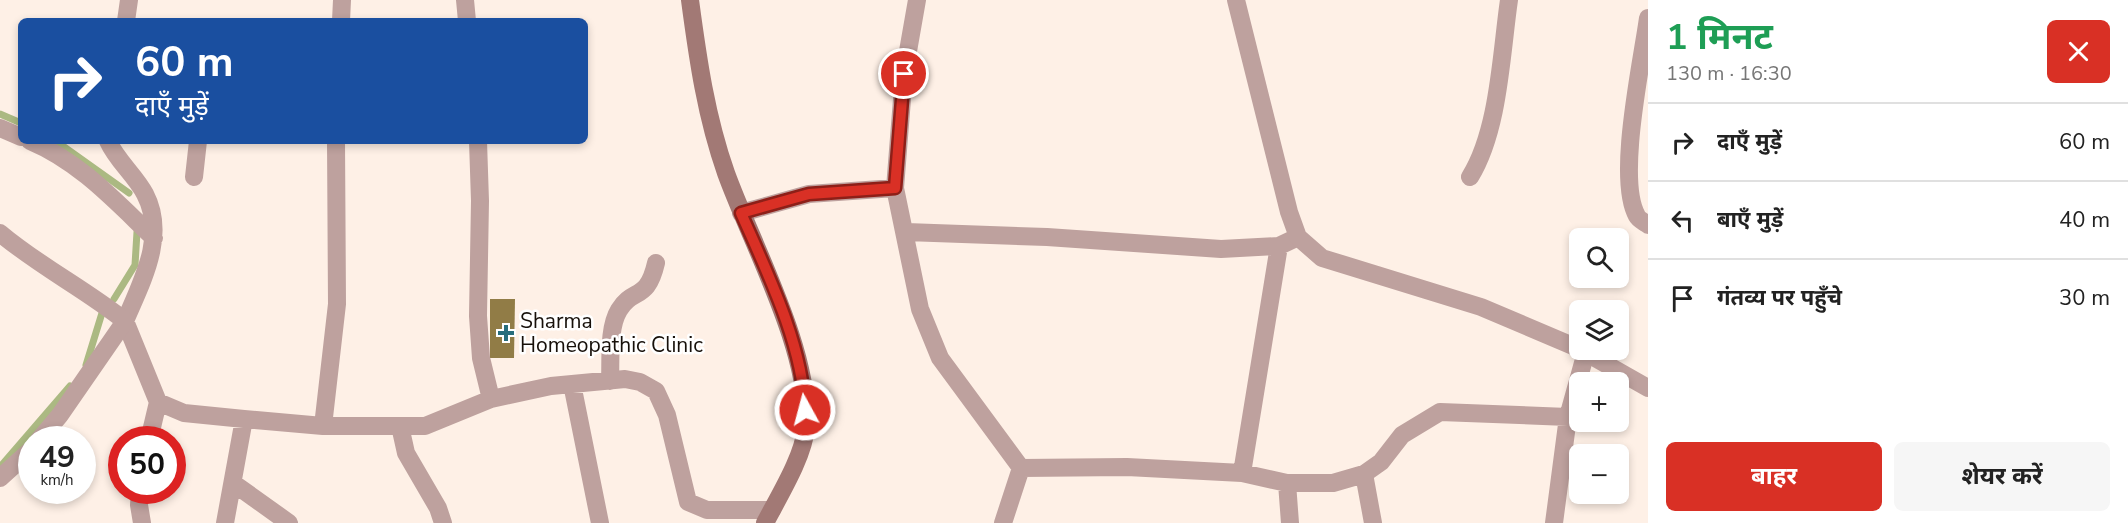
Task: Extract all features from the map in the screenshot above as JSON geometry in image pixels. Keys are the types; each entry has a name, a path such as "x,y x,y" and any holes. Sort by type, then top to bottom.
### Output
{"main road":[{"path":"690,0 699,73 710,124 741,213 770,279 805,392 806,429 795,461 768,517"}],"street":[{"path":"126,18 129,0"},
{"path":"341,18 342,0"},
{"path":"465,0 467,18"},
{"path":"917,0 904,74 895,188 906,232 920,309 940,358 1021,468"},
{"path":"1236,0 1289,212 1298,237 1322,258 1480,307 1569,345"},
{"path":"1470,177 1480,160 1488,134 1509,0"},
{"path":"1648,18 1629,153 1629,190 1638,217 1648,225"},
{"path":"0,128 18,136"},
{"path":"37,144 51,150 90,176 154,238"},
{"path":"49,426 125,321 149,263 154,238 154,214 144,192 115,156 109,144"},
{"path":"194,177 198,144"},
{"path":"322,426 337,304 336,144"},
{"path":"478,144 480,201 478,316 481,358 491,399"},
{"path":"741,213 809,194 895,188"},
{"path":"906,232 1047,237 1221,249 1279,246 1298,237"},
{"path":"0,233 19,249 97,298 125,321 158,402 152,426"},
{"path":"1242,473 1279,246"},
{"path":"610,381 615,324 619,309 645,290 652,281 656,263"},
{"path":"1554,523 1568,417 1580,360"},
{"path":"1599,360 1648,388"},
{"path":"158,402 184,414 322,426 425,426 491,399 572,384 625,379 640,382 656,391 667,415 688,502 707,510 768,517"},
{"path":"572,384 600,523"},
{"path":"1021,468 1127,467 1242,473 1287,483 1333,483 1364,474 1381,462 1402,435 1440,412 1568,417"},
{"path":"225,523 244,419"},
{"path":"400,426 406,453 438,508 443,523"},
{"path":"0,478 18,461"},
{"path":"1003,523 1021,468"},
{"path":"1364,474 1373,523"},
{"path":"233,483 290,523"},
{"path":"1287,483 1290,523"},
{"path":"139,504 142,523"}],"building":[{"path":"490,299 515,299 514,358 490,358"}],"waterway":[{"path":"0,114 18,122"},
{"path":"60,144 129,193"},
{"path":"114,299 135,265 137,232"},
{"path":"86,365 102,313"},
{"path":"1,466 70,386"}],"place":[{"name":"Sharma Homeopathic Clinic","path":"506,333"}],"route":[{"path":"805,410 805,392 794,349 770,279 741,213 809,194 895,188 904,74"}]}
